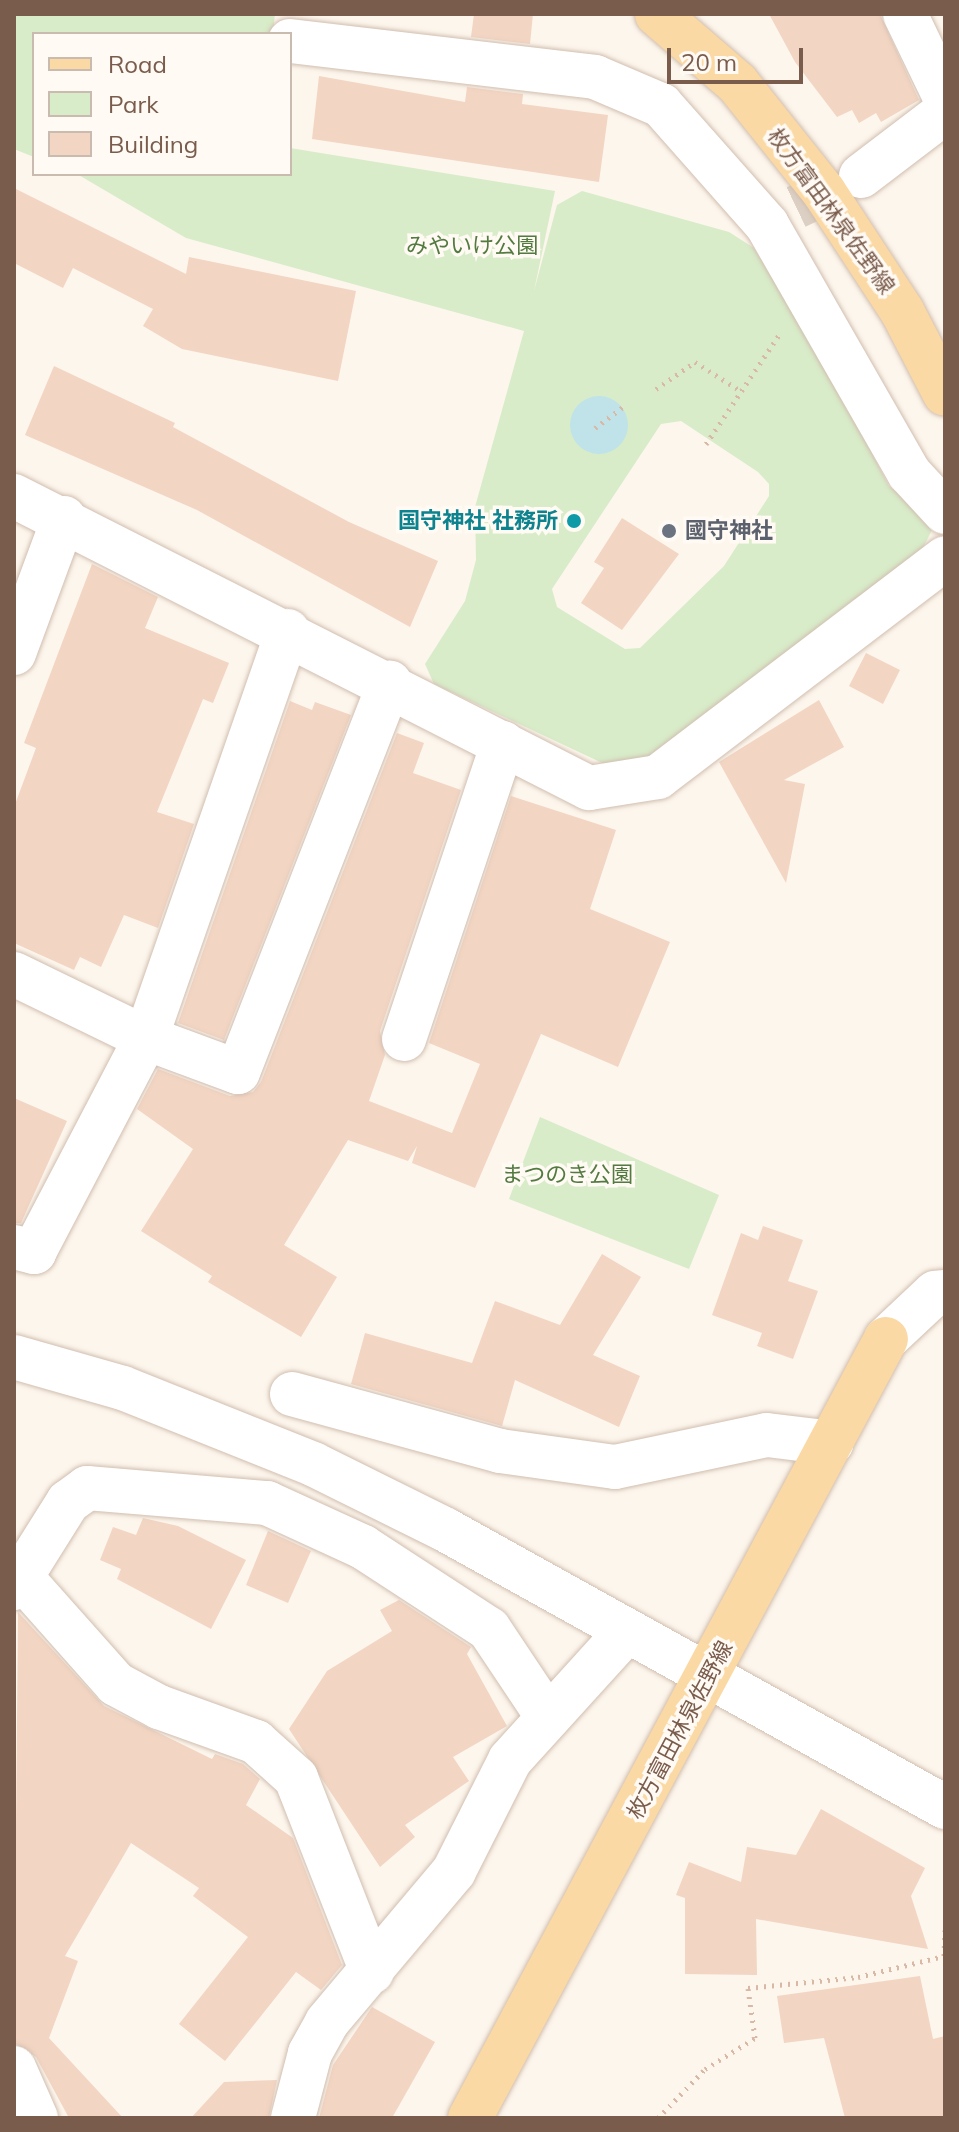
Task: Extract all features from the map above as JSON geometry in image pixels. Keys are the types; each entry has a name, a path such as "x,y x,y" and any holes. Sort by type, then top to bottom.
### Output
{"main road":[{"name":"枚方富田林泉佐野線","path":"657,14 737,83 824,192 902,311 945,394"},
{"name":"枚方富田林泉佐野線","path":"470,2118 710,1675 886,1339"}],"street":[{"path":"861,176 944,98 905,14"},
{"path":"292,41 595,77 661,105 782,216 909,473 945,512"},
{"path":"14,496 288,631 589,788 658,777 945,558"},
{"path":"14,653 64,518"},
{"path":"14,1247 34,1252 146,1038 288,631"},
{"path":"14,974 146,1038 238,1072 390,683"},
{"path":"404,1039 503,743"},
{"path":"886,1339 935,1293 945,1292"},
{"path":"14,1357 123,1388 313,1464 710,1675 945,1807"},
{"path":"292,1394 500,1451 615,1467 767,1435 832,1443"},
{"path":"372,1972 296,1778 256,1742 159,1707 116,1684 17,1582 68,1502 87,1488 267,1503 363,1547 489,1629 547,1716"},
{"path":"293,2118 310,2053 327,2022 454,1871 510,1760 627,1631"},
{"path":"14,2068 36,2118"}],"path":[{"path":"656,389 695,362 743,389 706,444"},
{"path":"595,428 623,407"},
{"path":"658,2118 705,2069 755,2038 748,1988 858,1977 944,1956 945,1930"}],"green space":[{"path":"14,14 275,14 273,32 32,32 32,156 14,149"},
{"name":"みやいけ公園","path":"292,148 555,191 534,291 557,205 582,191 729,232 754,248 805,326 889,486 936,522 910,574 647,759 613,768 434,684 425,664 465,601 476,560 475,507 524,331 186,238 80,176 292,176","holes":["681,421 758,472 769,484 769,496 724,566 640,648 625,649 557,607 552,589 661,424"]},
{"name":"まつのき公園","path":"540,1117 719,1195 689,1269 509,1199"}],"water":[{"path":"599,396 620,404 628,425 620,446 599,454 578,446 570,425 578,404"}],"building":[{"path":"474,14 533,14 530,44 471,37"},
{"path":"769,14 880,14 919,100 881,122 876,113 859,123 852,110 837,117 795,62"},
{"path":"319,76 465,102 467,87 523,94 522,104 608,115 599,182 312,139"},
{"path":"14,188 186,274 189,257 356,291 338,381 182,349 143,326 153,309 73,268 63,288 14,263"},
{"path":"54,366 175,423 173,427 349,522 438,561 410,627 197,510 25,435"},
{"path":"622,518 679,554 622,630 581,603 604,568 594,562"},
{"path":"92,564 158,597 145,628 229,663 213,703 203,699 157,812 194,824 158,928 124,915 101,967 80,957 74,970 14,943 14,807 36,748 24,743"},
{"path":"866,653 900,670 883,704 849,686"},
{"path":"819,700 844,747 784,780 805,784 786,883 719,762"},
{"path":"290,701 312,710 315,702 351,715 224,1040 178,1023"},
{"path":"397,733 424,743 413,773 461,790 380,1031 385,1055 369,1101 452,1133 480,1064 429,1043 511,796 616,830 590,909 670,942 618,1067 541,1034 475,1188 412,1163 417,1146 408,1161 348,1140 284,1245 337,1277 301,1337 208,1282 212,1276 141,1231 193,1149 137,1109 158,1069 230,1096 253,1092 261,1082"},
{"path":"14,1098 67,1121 21,1223 14,1223"},
{"path":"763,1226 803,1240 788,1281 818,1291 793,1359 757,1346 762,1333 712,1315 741,1233 758,1240"},
{"path":"602,1254 641,1277 593,1355 640,1376 619,1427 515,1380 502,1426 351,1384 365,1333 472,1363 495,1301 560,1325"},
{"path":"143,1518 178,1526 246,1560 211,1629 117,1579 121,1569 100,1560 113,1527 136,1535"},
{"path":"268,1531 311,1551 288,1603 246,1585"},
{"path":"399,1600 471,1647 467,1654 507,1726 453,1757 469,1781 405,1825 415,1837 380,1867 289,1729 327,1671 392,1631 380,1610"},
{"path":"18,1612 104,1706 212,1759 215,1754 243,1764 260,1779 246,1805 293,1838 342,1965 321,1990 296,1972 225,2061 179,2024 248,1937 193,1896 199,1888 131,1843 65,1956 78,1961 49,2038 123,2118 69,2118 36,2057 14,2043"},
{"path":"821,1809 925,1868 911,1896 928,1949 756,1919 757,1975 685,1974 685,1898 676,1895 689,1862 741,1882 747,1847 796,1855"},
{"path":"920,1976 933,2039 945,2036 945,2118 845,2118 824,2038 784,2043 777,1996"},
{"path":"372,2007 435,2042 392,2118 319,2118 333,2065"},
{"path":"277,2080 269,2118 191,2118 224,2082"}],"tunnel":[{"path":"796,207 859,177"}],"place":[{"name":"国守神社 社務所","path":"574,521"},
{"name":"國守神社","path":"669,531"}]}
